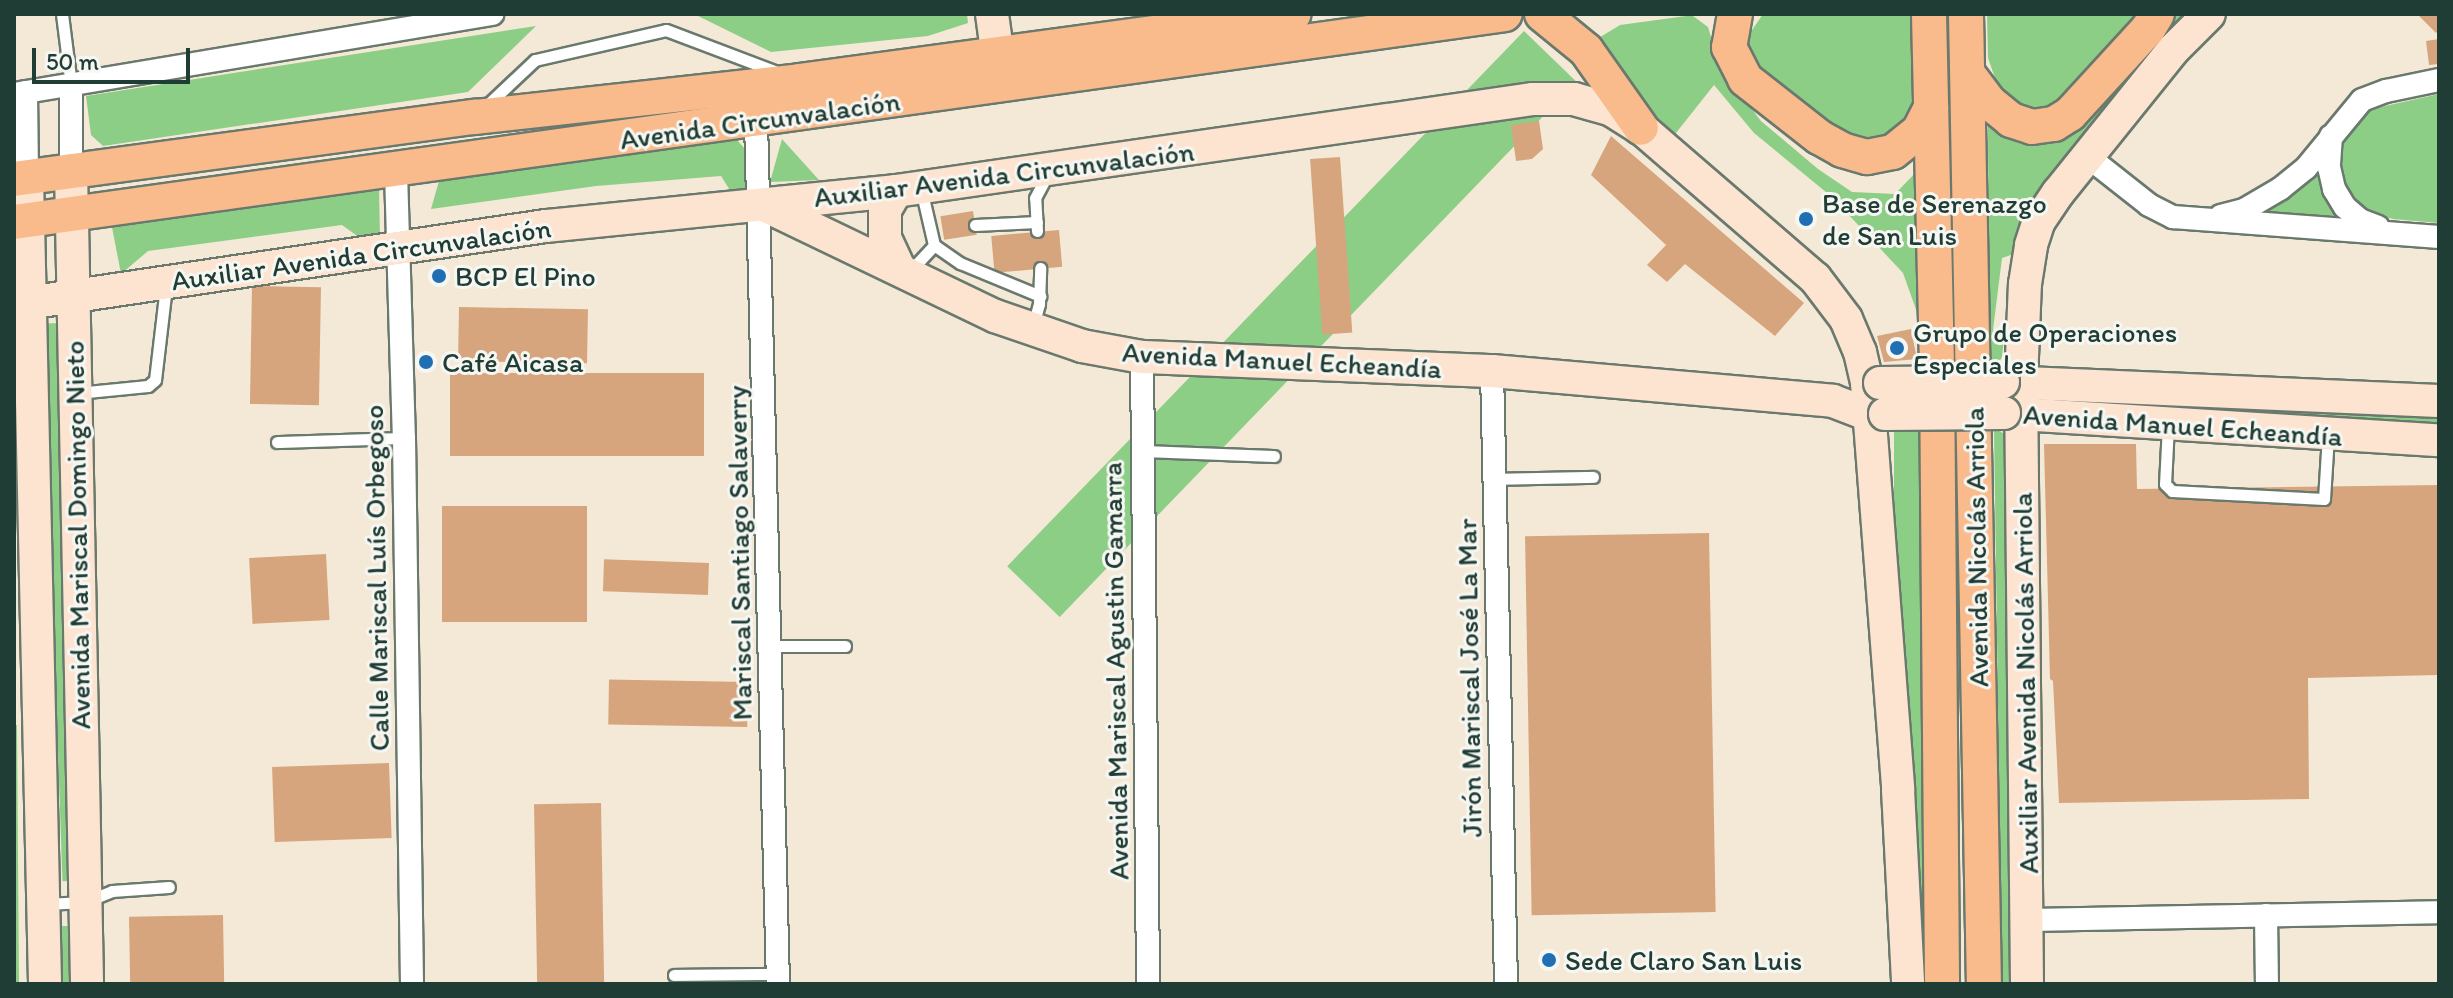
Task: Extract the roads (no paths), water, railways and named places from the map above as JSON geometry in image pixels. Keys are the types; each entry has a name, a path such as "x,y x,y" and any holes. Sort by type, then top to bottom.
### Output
{"main road":[{"name":"Avenida Circunvalación","path":"21,221 756,121 1293,14"},
{"name":"Avenida Circunvalación","path":"20,178 475,117 799,81 1000,71 1505,14"},
{"path":"1542,14 1586,50 1641,128"},
{"path":"1735,14 1729,47 1745,79 1819,137 1842,150 1867,157 1893,152 1919,131 1931,107"},
{"name":"Avenida Nicolás Arriola","path":"1929,14 1942,984"},
{"name":"Avenida Nicolás Arriola","path":"1966,14 1984,984"},
{"path":"1968,74 1989,102 2011,120 2032,127 2054,124 2070,114 2148,29 2157,14"}],"street":[{"path":"20,93 492,14"},
{"path":"992,14 1000,71"},
{"path":"2013,398 2025,284 2031,245 2039,221 2172,51 2209,14"},
{"path":"2209,219 2244,210 2280,189 2306,168 2362,100 2386,91 2439,80"},
{"name":"Avenida Mariscal Domingo Nieto","path":"71,85 73,394 87,984"},
{"name":"Avenida Mariscal Domingo Nieto","path":"20,93 21,304 45,984"},
{"name":"Auxiliar Avenida Circunvalación","path":"21,304 546,226 908,189 1508,103 1574,99 1610,109 1641,128 1815,278 1846,319 1875,399"},
{"name":"Mariscal Santiago Salaverry","path":"756,121 761,204 778,979"},
{"path":"2331,136 2329,167 2334,189 2345,207 2360,220 2387,231"},
{"path":"2087,156 2149,205 2173,217 2439,237"},
{"name":"Calle Mariscal Luís Orbegoso","path":"396,172 404,438 412,984"},
{"path":"904,270 885,238 885,210 908,189"},
{"name":"Avenida Manuel Echeandía","path":"761,204 1031,331 1082,346 1142,357 1492,371 1833,401 2013,398 2439,401"},
{"name":"Avenida Mariscal Agustin Gamarra","path":"1142,357 1148,984"},
{"name":"Jirón Mariscal José La Mar","path":"1492,371 1506,984"},
{"name":"Avenida Manuel Echeandía","path":"2013,398 2168,425 2439,440"},
{"name":"Auxiliar Avenida Nicolás Arriola","path":"2013,398 2028,920 2027,984"},
{"path":"1875,399 1908,984"},
{"path":"2028,920 2439,912"},
{"path":"2266,915 2267,984"}],"lane":[{"path":"62,14 71,85"},
{"path":"475,117 535,60 666,30 799,81"},
{"path":"975,225 1037,227 1038,188 1052,169"},
{"path":"908,189 934,229 934,245"},
{"path":"904,270 934,245"},
{"path":"934,245 960,263 1040,296"},
{"path":"1031,331 1040,296 1040,268"},
{"path":"73,394 148,386 155,380 166,303 165,283"},
{"path":"2168,425 2165,488 2172,491 2324,499 2328,435"},
{"path":"277,442 404,438"},
{"path":"1143,451 1274,456"},
{"path":"1494,479 1593,477"},
{"path":"771,646 845,646"},
{"path":"43,904 85,902 112,891 169,887"},
{"path":"674,975 778,979"}],"place":[{"name":"Base de Serenazgo de San Luis","path":"1806,219"},
{"name":"BCP El Pino","path":"439,276"},
{"name":"Grupo de Operaciones Especiales","path":"1897,348"},
{"name":"Café Aicasa","path":"426,362"},
{"name":"Sede Claro San Luis","path":"1549,960"}]}
